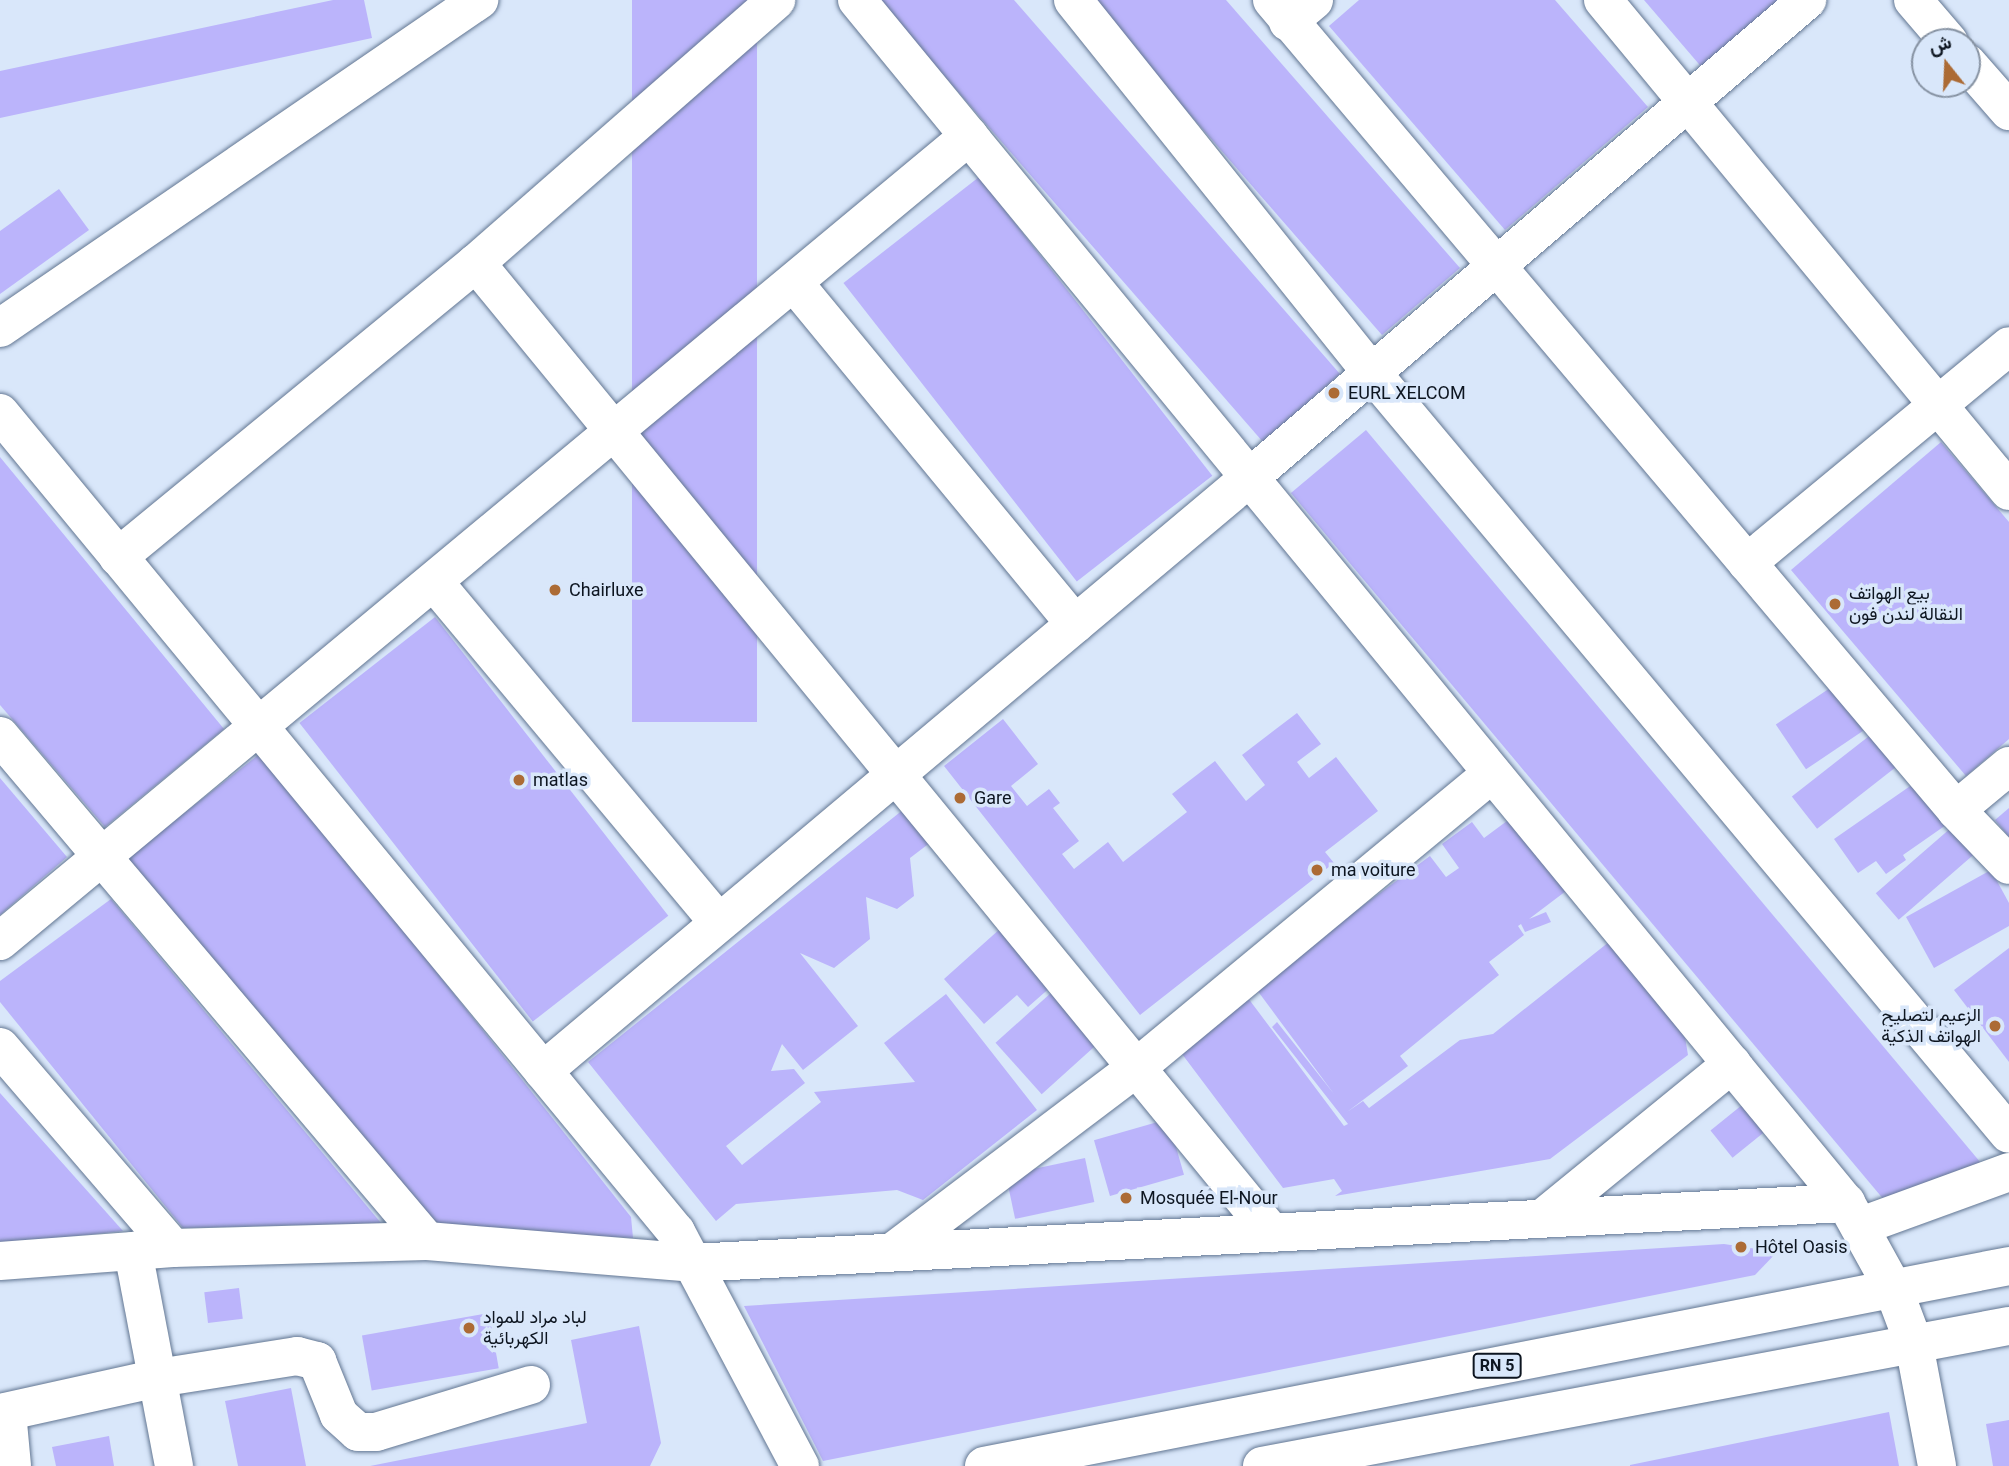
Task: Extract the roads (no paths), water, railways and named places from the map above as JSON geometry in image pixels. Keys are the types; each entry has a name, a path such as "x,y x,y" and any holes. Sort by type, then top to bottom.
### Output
{"street":[{"path":"0,328 479,0"},
{"path":"118,556 476,263 776,0"},
{"path":"857,0 1854,1214 1894,1288 1914,1344 1937,1466"},
{"path":"1073,0 1372,373 2009,1134"},
{"path":"1603,0 2009,491"},
{"path":"543,1071 1249,478 1807,0"},
{"path":"1913,0 1937,28"},
{"path":"1291,7 1496,266 1956,810 2009,865"},
{"path":"1981,79 2009,111"},
{"path":"0,941 969,136"},
{"path":"476,263 1272,1233"},
{"path":"794,283 1075,624"},
{"path":"1747,563 2009,346"},
{"path":"0,413 676,1232 800,1466"},
{"path":"434,582 719,923"},
{"path":"0,736 427,1241"},
{"path":"1956,810 2009,766"},
{"path":"894,1251 1136,1068 1492,774"},
{"path":"0,1047 173,1248"},
{"path":"1543,1218 1732,1064"},
{"path":"0,1261 173,1248 427,1241 692,1263 1543,1218 1854,1214 2009,1172"},
{"path":"132,1251 174,1466"},
{"name":"RN 5","path":"984,1466 2009,1266"},
{"path":"1262,1466 2009,1326"},
{"path":"12,1466 4,1412 158,1378 309,1357 317,1361 347,1426 367,1432 531,1385"}],"place":[{"name":"EURL XELCOM","path":"1334,393"},
{"name":"Chairluxe","path":"555,590"},
{"name":"بيع الهواتف النقالة لندن فون","path":"1835,604"},
{"name":"matlas","path":"519,780"},
{"name":"Gare","path":"960,798"},
{"name":"ma voiture","path":"1317,870"},
{"name":"الزعيم لتصليح الهواتف الذكية","path":"1995,1026"},
{"name":"Mosquée El-Nour","path":"1126,1198"},
{"name":"Hôtel Oasis","path":"1741,1247"},
{"name":"لباد مراد للمواد الكهربائية","path":"469,1328"}]}
